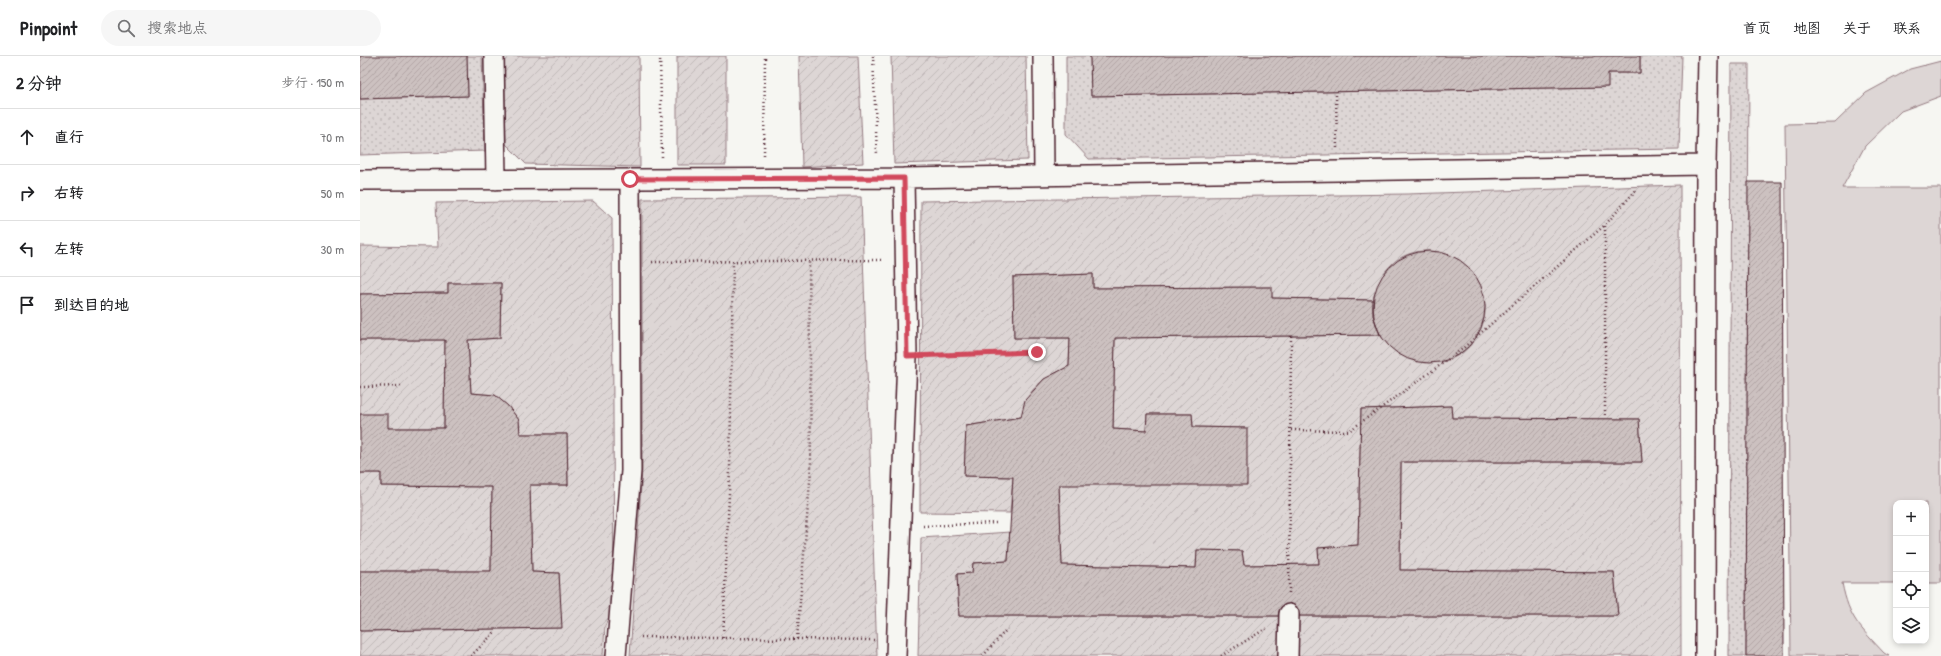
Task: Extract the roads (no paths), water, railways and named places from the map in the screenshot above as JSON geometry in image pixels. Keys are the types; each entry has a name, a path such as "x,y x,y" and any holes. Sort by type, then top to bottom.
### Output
{"street":[{"path":"494,56 496,180"},
{"path":"1043,56 1044,175"},
{"path":"1705,656 1706,165 1708,56"},
{"path":"360,180 904,178 1706,165"},
{"path":"896,648 907,356 904,178"},
{"path":"616,656 632,471 629,263 630,179"},
{"path":"1288,656 1289,614"}]}
